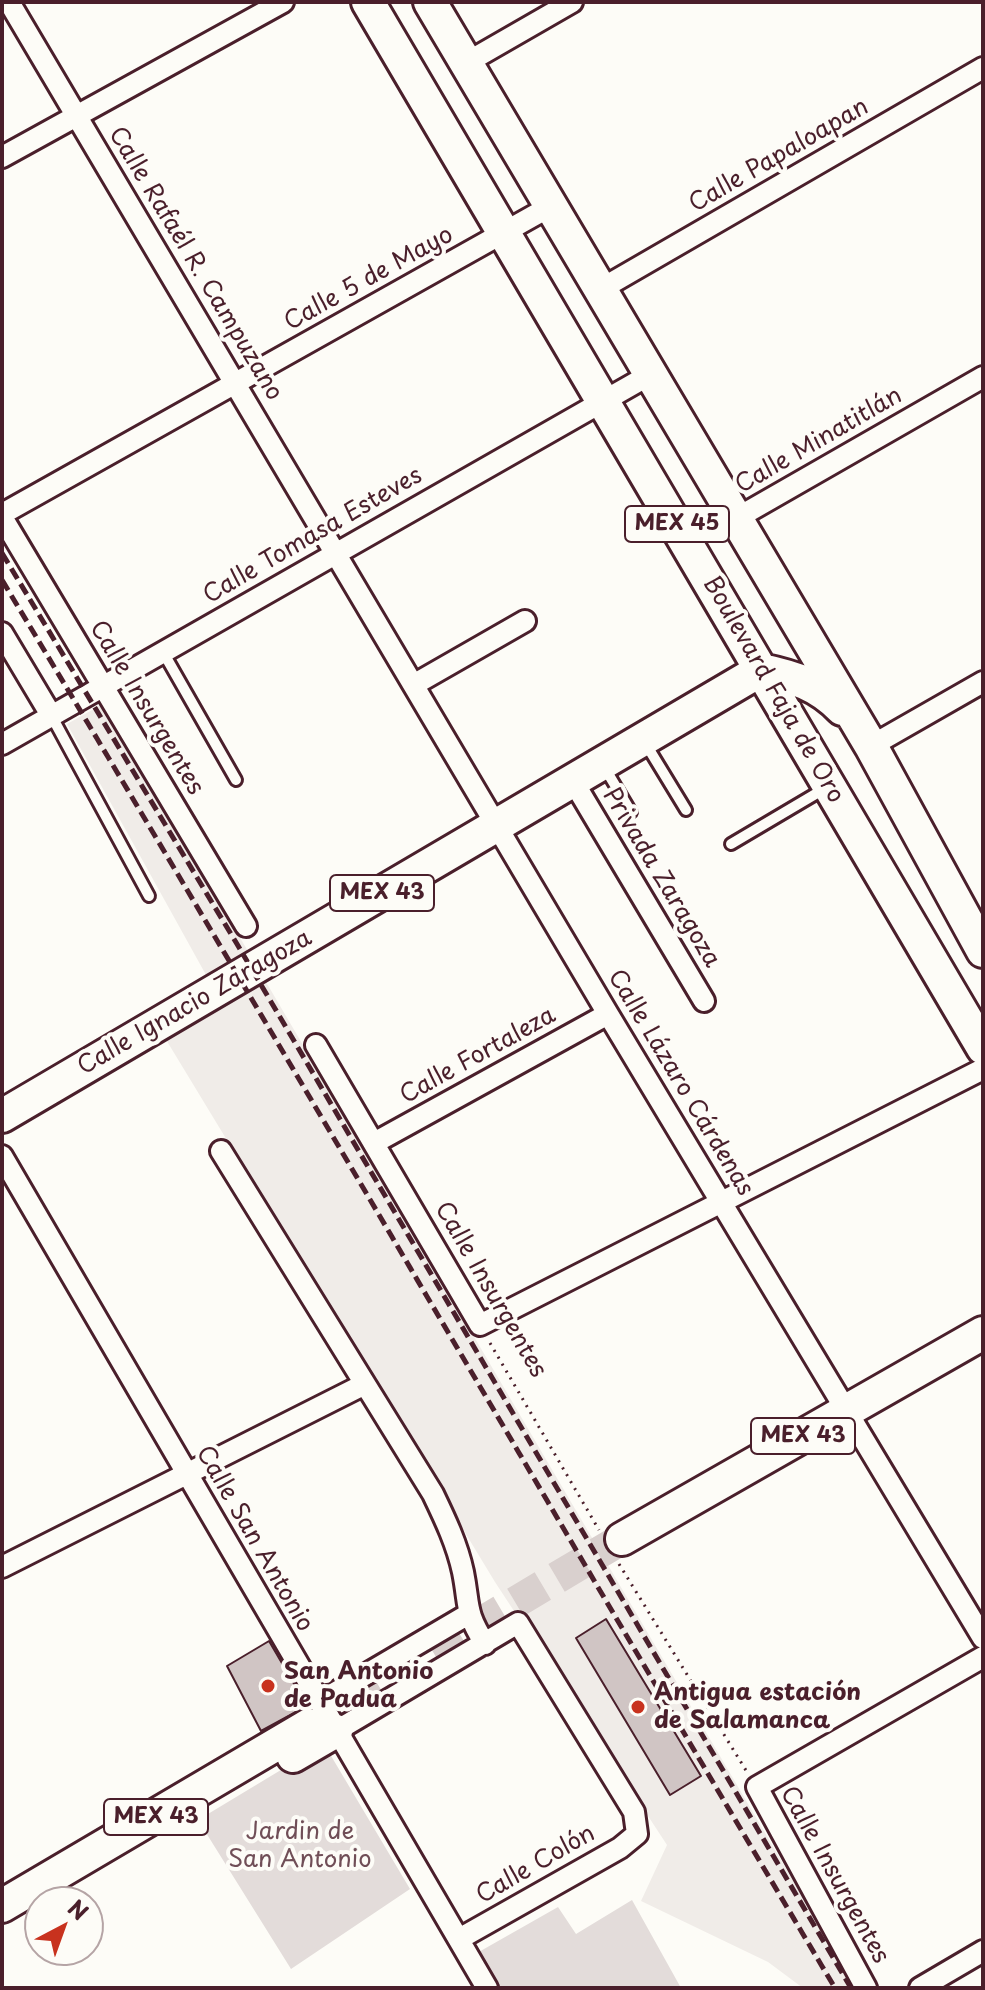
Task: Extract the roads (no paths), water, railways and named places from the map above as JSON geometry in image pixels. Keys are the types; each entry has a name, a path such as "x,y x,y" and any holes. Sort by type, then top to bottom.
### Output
{"main road":[{"name":"Boulevard Faja de Oro","path":"368,2 983,1048"},
{"name":"MEX 45","path":"430,2 871,746 983,951"},
{"path":"761,670 795,677 827,693 871,746"},
{"name":"Calle Ignacio Zaragoza","path":"2,1116 761,670"},
{"name":"MEX 43","path":"615,1547 983,1333"},
{"path":"2,1906 67,1871 112,1828 321,1719"}],"street":[{"name":"Calle Rafaél R. Campuzano","path":"9,2 337,552"},
{"path":"2,157 249,10 283,2"},
{"path":"466,63 572,2"},
{"name":"Calle Papaloapan","path":"601,289 983,68"},
{"name":"Calle 5 de Mayo","path":"2,516 551,206"},
{"name":"Calle Tomasa Esteves","path":"2,744 651,374"},
{"name":"Calle Minatitlán","path":"674,520 701,527 737,518 983,377"},
{"name":"Calle Insurgentes","path":"2,516 246,926"},
{"name":"Calle Lázaro Cárdenas","path":"337,552 608,1014 983,1638"},
{"path":"415,684 525,621"},
{"path":"2,633 51,715"},
{"path":"871,746 983,682"},
{"name":"Privada Zaragoza","path":"573,781 704,1001"},
{"name":"Calle Fortaleza","path":"374,1143 608,1014"},
{"name":"Calle Insurgentes","path":"316,1045 480,1325 721,1202"},
{"path":"721,1202 983,1069"},
{"path":"221,1151 452,1532 463,1573 467,1615 485,1644 321,1719"},
{"name":"Calle San Antonio","path":"2,1156 186,1475 321,1719 487,1988"},
{"path":"2,1567 365,1384"},
{"path":"321,1719 467,1615"},
{"name":"Calle Colón","path":"459,1939 620,1848 637,1834 634,1812 518,1623 485,1644"},
{"name":"Calle Insurgentes","path":"866,1988 757,1787 983,1657"},
{"path":"920,1988 983,1951"}],"lane":[{"path":"163,652 236,780"},
{"path":"51,715 149,896"},
{"path":"643,740 686,810"},
{"path":"602,764 631,812"},
{"path":"731,844 829,786"}],"tunnel":[{"path":"309,1725 622,1539"}],"railway":[{"path":"2,553 237,944 851,1988"},
{"path":"2,580 835,1988"}],"place":[{"name":"San Antonio de Padua","path":"268,1686"},
{"name":"Antigua estación de Salamanca","path":"638,1707"}],"park label":[{"name":"Jardin de San Antonio","path":"300,1846"}]}
